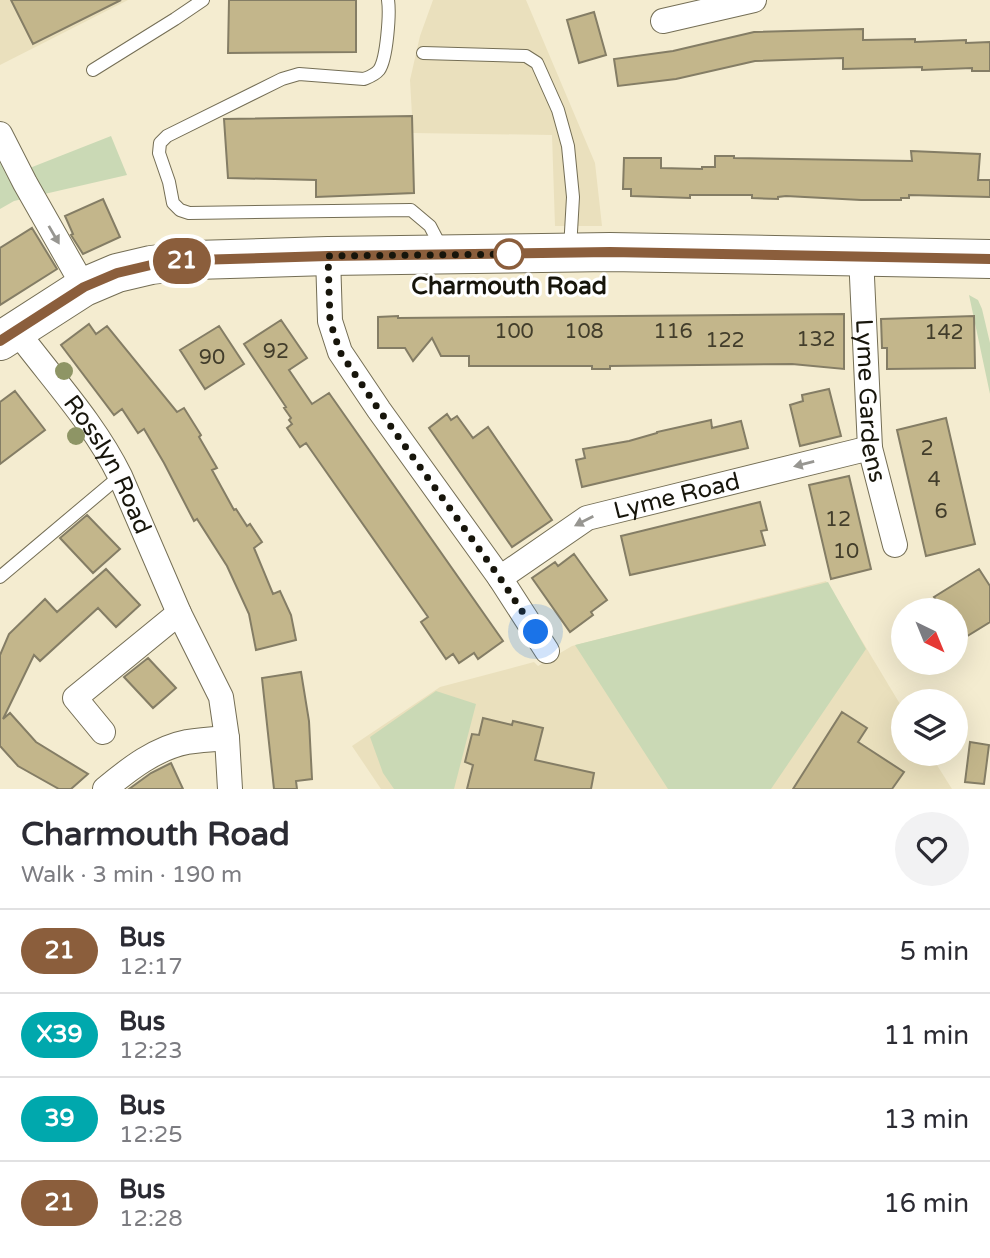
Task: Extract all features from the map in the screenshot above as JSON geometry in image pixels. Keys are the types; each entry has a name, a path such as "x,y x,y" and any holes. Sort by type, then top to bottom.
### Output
{"main road":[{"path":"9,335 84,287 117,273 151,265 195,260 570,253 990,259"}],"street":[{"path":"663,21 754,0"},
{"path":"0,134 84,287"},
{"path":"328,256 330,321 340,352 500,578 547,651"},
{"name":"Lyme Gardens","path":"862,256 870,448 895,545"},
{"name":"Rosslyn Road","path":"9,335 26,342 97,436 120,476 179,613 221,697 230,789"},
{"name":"Lyme Road","path":"500,578 587,518 870,448"},
{"path":"103,732 75,698 179,613"},
{"path":"106,789 150,756 185,742 226,738"}],"lane":[{"path":"93,70 203,0"},
{"path":"388,0 390,12 383,61 379,71 372,76 364,79 299,74 282,79 167,135 160,143 159,153 173,203 180,210 189,213 411,210 430,226 446,255"},
{"path":"423,53 526,56 537,63 558,110 568,146 573,197 570,253"},
{"path":"0,577 120,476"}],"shaded area":[{"path":"0,0 128,0 0,65"},
{"path":"433,0 526,0 595,163 602,226 555,226 552,135 413,133 410,80 420,36"},
{"path":"826,581 891,689 891,766 938,766 952,789 381,789 352,746 440,687 534,662 538,666 572,646"}],"green space":[{"path":"111,136 127,175 14,201 0,209 0,145 17,173"},
{"path":"969,295 978,300 982,309 990,343 990,394"},
{"path":"828,582 866,649 771,789 668,789 575,645"},
{"path":"436,691 476,704 454,789 394,789 383,773 370,737"}],"building":[{"path":"11,0 121,0 33,44"},
{"path":"229,0 356,0 356,52 228,53"},
{"path":"594,12 606,55 579,63 567,20"},
{"path":"863,29 863,40 990,42 990,71 972,71 972,68 922,70 922,67 843,69 843,58 755,61 676,79 618,86 614,59 673,51 754,32"},
{"path":"412,116 414,193 316,197 316,180 228,178 224,119"},
{"path":"911,151 980,154 978,180 990,180 990,197 909,195 909,198 901,200 861,200 690,195 690,198 631,196 631,189 623,189 624,158 661,158 661,168 702,169 715,167 715,156 912,161"},
{"path":"103,199 120,237 83,254 71,235 73,234 65,216"},
{"path":"32,228 57,269 0,305 0,248"},
{"path":"844,314 844,369 792,364 610,366 610,369 592,369 592,366 469,366 469,356 441,356 432,338 413,361 405,348 378,348 378,317"},
{"path":"974,316 975,368 887,369 887,348 882,348 881,319"},
{"path":"281,320 307,358 289,370 312,404 329,393 503,641 478,659 474,653 459,663 453,654 446,659 421,622 428,617 306,443 300,447 287,428 292,424 284,408 286,407 244,344"},
{"path":"89,324 96,334 107,326 177,412 184,408 201,435 199,437 217,468 212,470 234,510 236,509 247,526 250,524 262,542 254,548 273,594 280,591 291,615 296,640 256,650 249,614 227,566 197,519 194,521 144,429 138,433 122,409 114,415 61,345"},
{"path":"219,326 244,364 205,389 180,350"},
{"path":"829,389 841,436 800,446 790,405 803,401 802,395"},
{"path":"15,391 45,430 0,464 0,402"},
{"path":"447,414 451,420 457,416 473,438 488,427 552,520 512,547 429,428"},
{"path":"946,418 975,544 926,556 897,430"},
{"path":"711,420 712,428 741,421 748,448 582,487 576,460 585,458 583,449 629,441"},
{"path":"849,476 871,569 831,579 809,485"},
{"path":"760,502 767,530 761,531 765,545 630,575 621,536"},
{"path":"87,515 120,549 93,573 60,538"},
{"path":"574,554 607,600 591,612 593,615 570,632 532,578 555,562 558,566"},
{"path":"106,569 140,605 116,627 98,608 40,661 34,655 3,719 10,713 36,742 88,774 71,789 59,789 18,766 0,746 0,655 9,634 45,599 57,612"},
{"path":"979,569 990,586 990,622 968,636 968,598 934,597"},
{"path":"148,658 176,688 153,708 124,677"},
{"path":"301,672 309,721 312,779 296,781 297,789 274,789 262,678"},
{"path":"842,712 867,728 858,742 904,772 892,789 793,789"},
{"path":"483,718 512,725 513,721 543,728 535,760 594,773 591,789 467,789 473,765 465,762 472,734 479,735"},
{"path":"970,742 989,745 984,784 965,782"},
{"path":"171,763 183,789 129,789 151,773"}],"bus line":[{"name":"21","path":"0,341 84,287 117,273 151,265 195,260 610,252 990,259"}],"place":[{"name":"Charmouth Road","path":"509,254"}],"route":[{"path":"509,254 520,254 328,256 330,321 340,352 536,632"}]}
